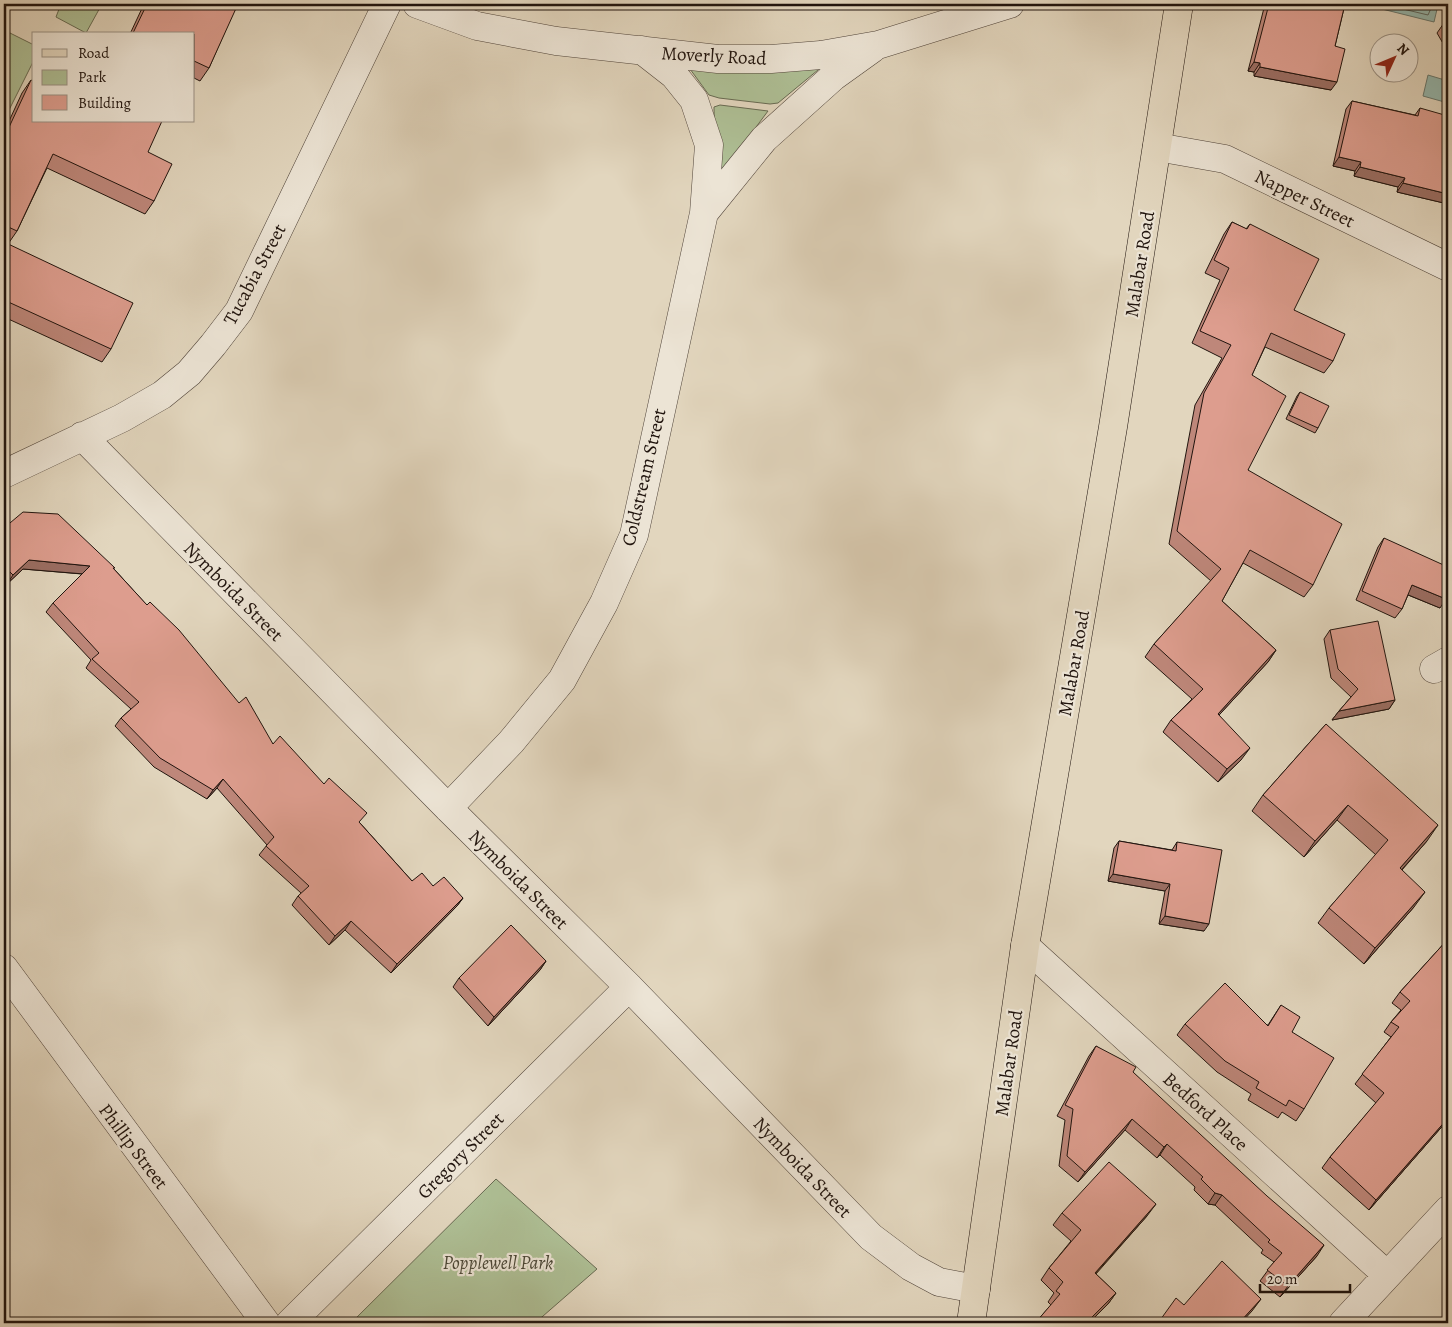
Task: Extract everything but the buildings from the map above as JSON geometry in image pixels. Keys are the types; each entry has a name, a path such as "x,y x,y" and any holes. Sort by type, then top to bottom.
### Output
{"main road":[{"name":"Malabar Road","path":"971,1323 1025,946 1112,437 1179,4"}],"street":[{"name":"Tucabia Street","path":"4,474 122,418 162,395 189,372 214,345 239,310 387,4"},
{"name":"Moverly Road","path":"418,4 478,26 556,40 718,59 771,60 821,55 878,45 981,8 1010,4"},
{"name":"Coldstream Street","path":"704,213 764,139 833,77 878,45"},
{"name":"Coldstream Street","path":"448,808 511,742 562,680 604,603 630,543 704,213 709,145 694,100 674,74 642,50"},
{"name":"Napper Street","path":"1157,146 1225,159 1448,267"},
{"name":"Nymboida Street","path":"82,436 448,808 629,987 870,1237 911,1267 939,1282 976,1289"},
{"name":"Bedford Place","path":"1025,946 1388,1275"},
{"name":"Phillip Street","path":"4,968 266,1323"},
{"name":"Gregory Street","path":"290,1323 629,987"},
{"path":"1344,1323 1448,1210"}],"green space":[{"path":"61,4 102,4 87,32 56,17"},
{"path":"4,30 32,44 32,64 4,120"},
{"path":"824,65 778,103 770,104 719,98 709,95 690,69"},
{"path":"720,105 768,111 715,182 714,107"},
{"name":"Popplewell Park","path":"496,1179 597,1269 535,1323 351,1323"}],"water":[{"path":"1362,4 1433,4 1438,5 1434,22"},
{"path":"1428,75 1448,81 1448,103 1423,96"}]}
